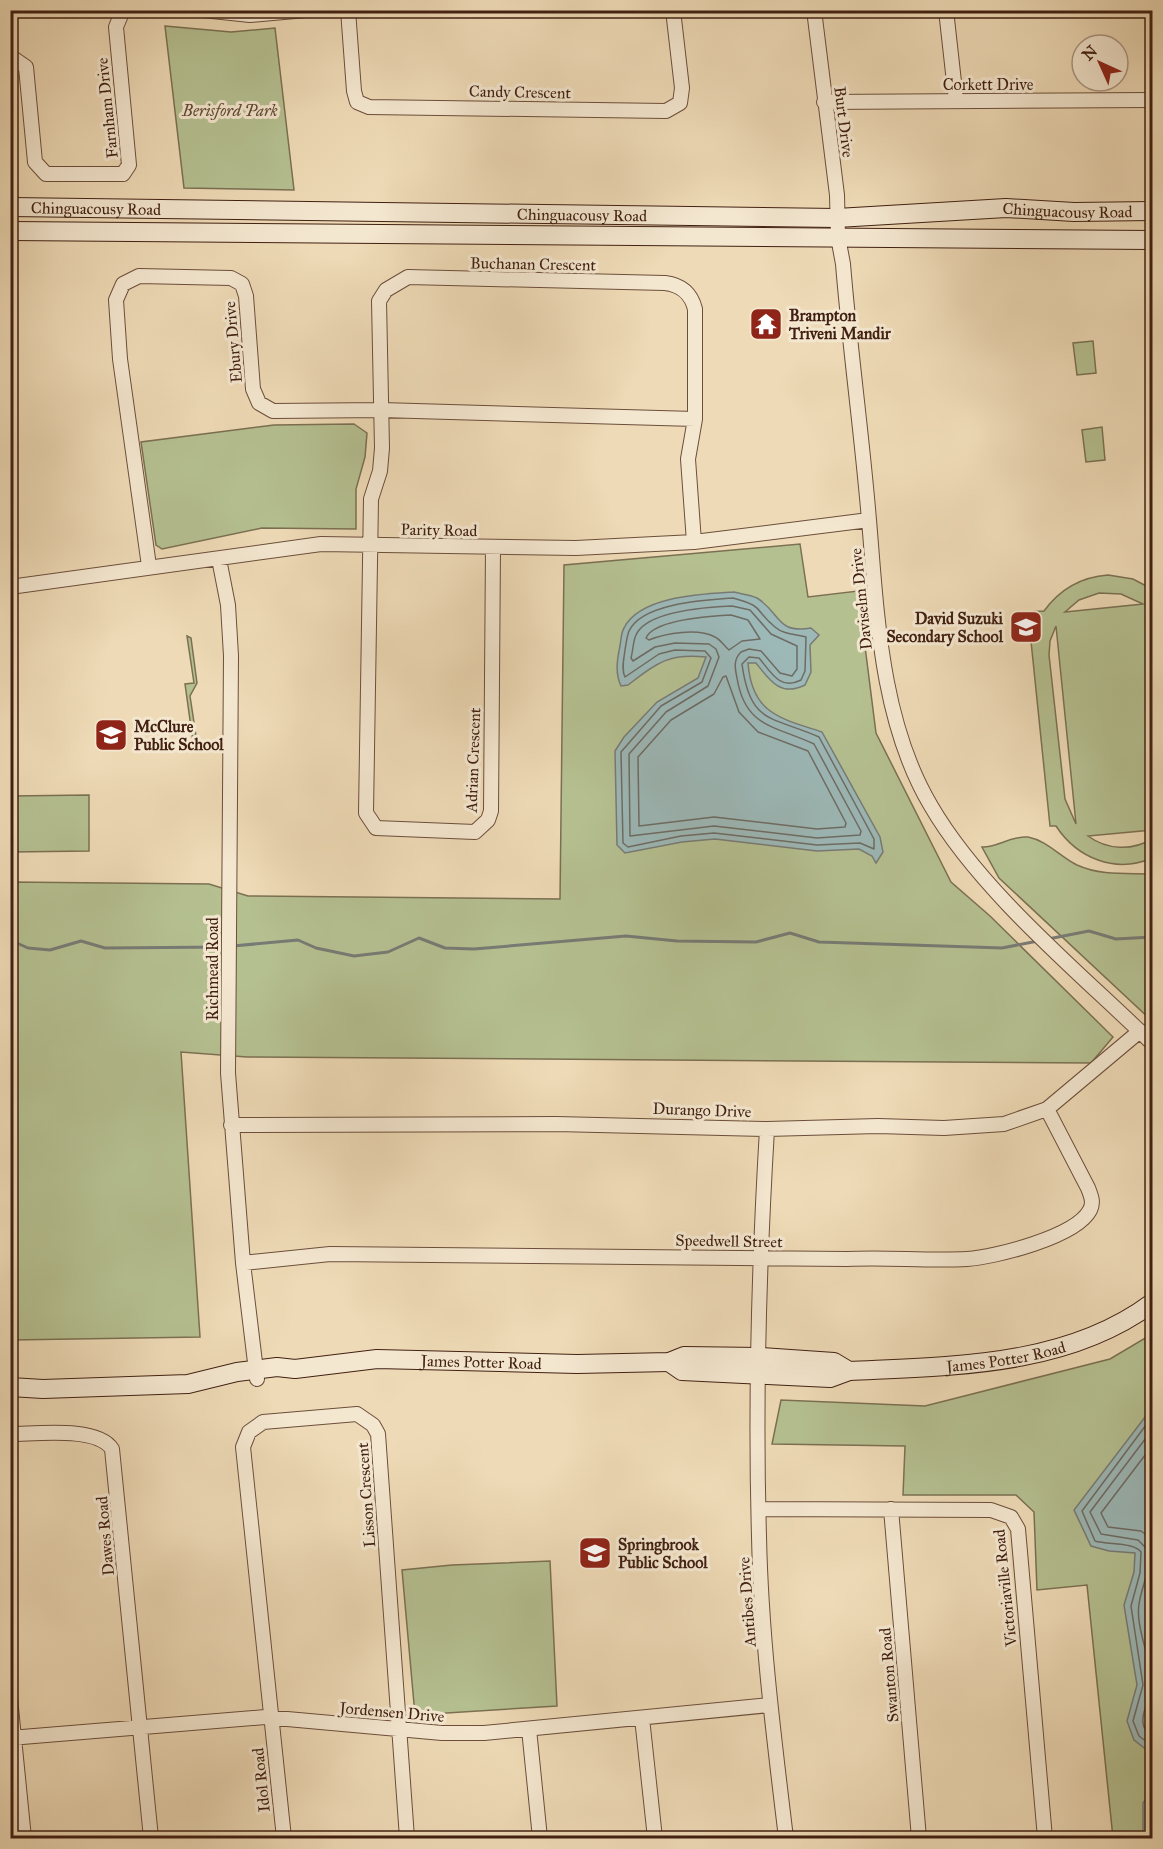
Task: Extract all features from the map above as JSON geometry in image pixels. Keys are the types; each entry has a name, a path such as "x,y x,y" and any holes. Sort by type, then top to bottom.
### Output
{"main road":[{"name":"Chinguacousy Road","path":"10,207 837,218 1006,208 1074,212 1152,212"},
{"name":"Chinguacousy Road","path":"10,231 1152,240"},
{"name":"James Potter Road","path":"10,1387 43,1389 188,1384 210,1380 227,1373 257,1374 277,1366 295,1369 377,1359 577,1364 669,1362 682,1371 759,1364 830,1378 849,1371 974,1365 1053,1349 1101,1334 1152,1303"}],"street":[{"name":"Farnham Drive","path":"10,56 26,67 35,162 46,174 123,174 129,165 116,27 123,10"},
{"path":"203,10 250,15 306,10"},
{"name":"Candy Crescent","path":"348,10 354,91 357,102 369,107 666,111 680,103 682,88 673,10"},
{"name":"Burt Drive","path":"814,10 837,195 837,237"},
{"path":"946,10 956,100"},
{"name":"Corkett Drive","path":"824,102 1152,100"},
{"name":"Daviselm Drive","path":"837,237 885,663 896,719 913,767 930,804 950,835 1004,899 1152,1043"},
{"name":"Ebury Drive","path":"150,566 120,359 116,308 118,291 130,278 139,276 231,278 242,284 246,296 253,389 255,396 266,408 273,411 381,410 694,419"},
{"name":"Buchanan Crescent","path":"370,546 371,499 381,460 379,301 396,282 408,277 665,283 681,288 688,294 695,309 694,419 688,459 693,542"},
{"name":"Parity Road","path":"10,587 321,544 576,548 693,542 869,520"},
{"name":"Adrian Crescent","path":"370,546 366,813 371,825 382,831 475,832 488,820 491,811 493,548"},
{"name":"Richmead Road","path":"219,559 228,605 231,656 229,989 231,1125 243,1263 257,1374"},
{"name":"Durango Drive","path":"231,1125 556,1124 767,1129 975,1127 1004,1124 1047,1109 1140,1030"},
{"name":"Speedwell Street","path":"243,1263 330,1254 968,1259 1003,1253 1066,1229 1085,1217 1093,1199 1047,1109"},
{"name":"Antibes Drive","path":"767,1129 760,1257 759,1509 770,1704 786,1839"},
{"name":"Lisson Crescent","path":"270,1717 244,1439 255,1426 263,1422 357,1414 373,1425 378,1434 398,1730"},
{"name":"Dawes Road","path":"10,1434 89,1434 108,1443 112,1449 139,1727"},
{"name":"Victoriaville Road","path":"759,1509 998,1511 1015,1522 1045,1839"},
{"name":"Swanton Road","path":"891,1509 919,1839"},
{"path":"10,1698 12,1738 24,1839"},
{"name":"Jordensen Drive","path":"12,1738 270,1717 398,1730 484,1733 770,1704"},
{"name":"Idol Road","path":"270,1717 284,1839"},
{"path":"642,1718 654,1839"},
{"path":"139,1727 151,1839"},
{"path":"529,1729 540,1839"},
{"path":"398,1730 407,1839"}],"green space":[{"name":"Berisford Park","path":"165,26 231,32 275,28 294,190 184,188"},
{"path":"1093,341 1096,373 1077,375 1073,343"},
{"path":"354,424 367,433 365,457 356,489 356,529 262,528 162,549 156,545 141,442 274,425"},
{"path":"1102,427 1105,460 1086,462 1082,430"},
{"path":"800,544 808,597 858,591 876,733 951,882 990,916 1113,1037 1091,1063 247,1057 181,1052 200,1337 11,1340 10,882 209,884 248,896 560,899 564,565"},
{"path":"1108,575 1133,579 1152,589 1152,830 1088,836 1103,844 1120,847 1136,846 1152,839 1152,858 1138,863 1124,864 1098,860 1075,847 1056,826 1050,826 1028,612 1044,611 1064,590 1080,581","holes":["1099,593 1121,594 1143,604 1065,612 1079,600","1056,626 1076,824 1065,799 1049,655 1050,641"]},
{"path":"187,636 191,638 197,683 190,696 198,749 194,749 185,684 194,683"},
{"path":"89,795 89,851 11,852 11,796"},
{"path":"1028,837 1048,845 1086,869 1114,873 1152,874 1152,1021 999,878 982,847"},
{"path":"1152,1334 1152,1838 1113,1838 1087,1585 1037,1590 1034,1512 1016,1495 903,1495 905,1446 772,1444 781,1400 925,1406 1110,1359"},
{"path":"550,1561 557,1706 415,1715 402,1570 452,1565"}],"water":[{"path":"734,592 757,598 785,625 791,628 811,628 819,635 810,645 811,672 805,685 797,688 783,688 771,681 756,663 748,663 751,680 762,704 771,711 822,732 880,837 883,852 876,863 872,856 859,849 817,851 715,839 682,842 625,853 617,845 615,751 624,737 657,702 698,678 706,657 672,658 655,665 628,685 621,686 617,666 623,630 632,617 658,603 690,596"},
{"path":"1152,1408 1152,1754 1134,1740 1127,1721 1137,1685 1124,1605 1134,1572 1135,1553 1109,1551 1091,1546 1074,1510"},
{"path":"1152,1790 1152,1838 1143,1838 1143,1803"}],"waterway":[{"path":"1048,939 1089,931 1116,939 1152,937"},
{"path":"233,946 298,940 316,948 354,956 388,952 419,938 445,948 474,949 626,936 677,941 756,942 790,933 819,942 1002,948 1038,941"},
{"path":"10,940 28,948 50,950 81,941 105,948 226,947"}],"place":[{"name":"Brampton Triveni Mandir","path":"766,324"},
{"name":"David Suzuki Secondary School","path":"1026,627"},
{"name":"McClure Public School","path":"111,735"},
{"name":"Springbrook Public School","path":"595,1553"}]}
